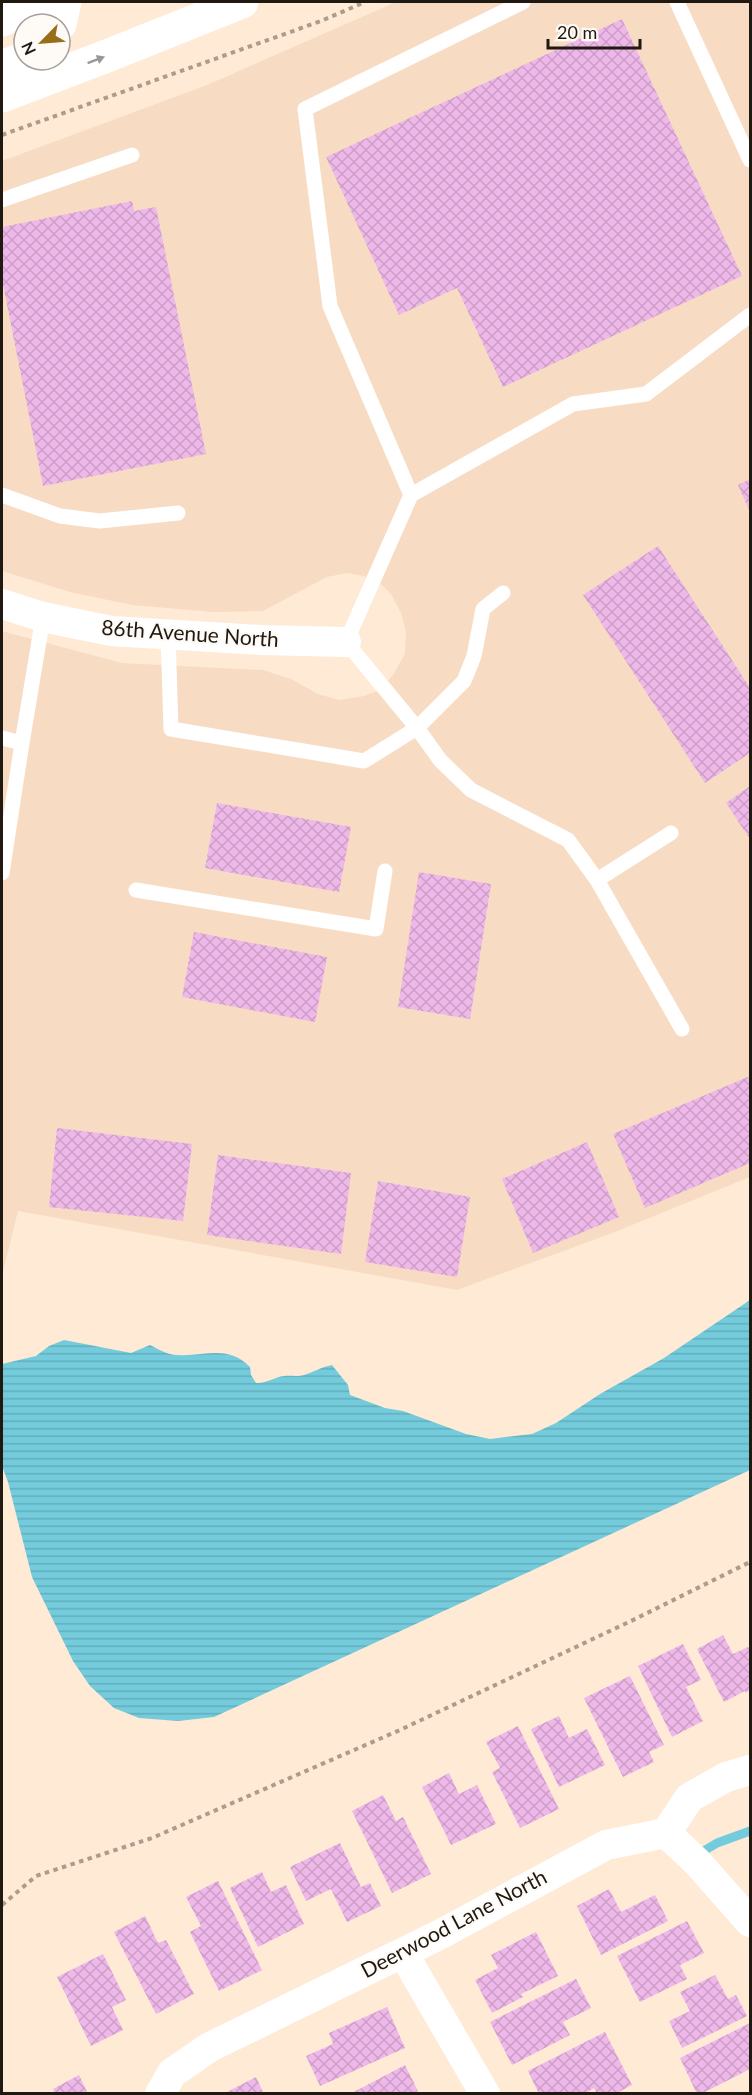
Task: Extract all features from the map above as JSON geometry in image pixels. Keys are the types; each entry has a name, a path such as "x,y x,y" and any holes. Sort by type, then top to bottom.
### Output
{"main road":[{"path":"2,14 44,2"},
{"path":"2,96 242,2"}],"street":[{"name":"86th Avenue North","path":"2,604 111,631 261,640 346,642"},
{"path":"750,1770 726,1777 688,1798 666,1833 697,1862 750,1922"},
{"name":"Deerwood Lane North","path":"160,2094 172,2073 210,2047 403,1953 606,1845 666,1833"},
{"path":"403,1953 485,2094"}],"lane":[{"path":"411,495 330,306 305,108 523,2"},
{"path":"677,2 750,160"},
{"path":"2,200 132,155"},
{"path":"682,1029 597,880 568,840 471,790 440,760 417,728 346,642 411,495 573,405 646,394 750,315"},
{"path":"2,495 60,516 100,521 178,513"},
{"path":"168,634 171,729 364,761 417,728 464,681 474,656 483,609 503,593"},
{"path":"2,873 43,616"},
{"path":"2,738 22,743"},
{"path":"597,880 671,833"},
{"path":"136,890 376,928 385,871"}],"path":[{"path":"2,135 321,21 365,2"},
{"path":"2,1905 36,1876 152,1838 249,1796 442,1710 750,1562"}],"shaded area":[{"path":"396,2 750,2 750,1177 610,1234 457,1290 18,1211 2,1276 2,631 122,663 263,670 291,679 318,694 339,700 364,696 380,690 393,675 405,654 406,632 401,613 391,594 381,584 364,576 347,573 327,577 263,611 213,612 132,605 70,592 2,571 2,161 207,85"}],"water":[{"path":"750,1300 750,1470 214,1717 178,1721 139,1718 114,1708 90,1686 73,1661 32,1577 2,1466 2,1364 36,1356 49,1346 64,1340 131,1353 150,1345 174,1355 215,1353 233,1356 250,1367 251,1375 256,1383 284,1376 304,1375 332,1365 348,1385 350,1395 466,1434 490,1439 532,1434 556,1423 600,1394 664,1358"}],"building":[{"path":"622,19 742,276 503,387 457,288 399,315 326,157"},
{"path":"132,201 134,211 156,207 206,454 43,486 2,279 2,227"},
{"path":"750,479 750,512 738,485"},
{"path":"658,546 750,688 750,753 705,783 583,595"},
{"path":"750,786 750,839 726,803"},
{"path":"217,803 351,827 339,892 205,868"},
{"path":"419,872 491,884 470,1019 398,1007"},
{"path":"194,932 327,957 315,1022 182,997"},
{"path":"750,1076 750,1163 645,1208 613,1134"},
{"path":"57,1128 192,1144 183,1221 49,1207"},
{"path":"587,1142 619,1217 533,1253 502,1179"},
{"path":"218,1155 351,1173 341,1254 207,1235"},
{"path":"378,1181 470,1197 457,1277 365,1262"},
{"path":"723,1635 733,1654 750,1648 750,1690 724,1702 697,1649"},
{"path":"683,1644 701,1680 686,1687 703,1721 672,1737 638,1666"},
{"path":"630,1676 664,1745 649,1752 654,1762 623,1777 584,1698"},
{"path":"559,1716 569,1738 587,1729 605,1765 559,1787 531,1729"},
{"path":"518,1726 559,1809 520,1828 492,1772 500,1768 486,1742"},
{"path":"449,1773 459,1794 477,1785 496,1824 451,1845 422,1787"},
{"path":"383,1795 396,1821 403,1817 431,1874 392,1893 352,1811"},
{"path":"340,1843 361,1887 370,1883 381,1906 347,1922 331,1889 306,1901 290,1867"},
{"path":"262,1872 271,1892 286,1885 304,1924 258,1947 230,1888"},
{"path":"218,1881 262,1970 219,1991 190,1932 201,1926 186,1897"},
{"path":"609,1889 621,1912 655,1895 668,1921 601,1955 577,1906"},
{"path":"145,1916 158,1943 166,1940 194,1994 156,2014 114,1932"},
{"path":"687,1921 704,1953 680,1965 687,1979 640,2002 617,1956"},
{"path":"536,1932 558,1976 521,1994 523,1997 492,2013 475,1980 498,1968 491,1955"},
{"path":"103,1954 126,2000 112,2007 123,2030 91,2046 57,1977"},
{"path":"715,1975 728,1999 736,1995 747,2016 682,2048 669,2021 690,2011 680,1992"},
{"path":"576,1979 591,2008 563,2022 570,2035 512,2065 490,2022"},
{"path":"387,2007 405,2048 320,2086 306,2056 333,2044 329,2033"},
{"path":"750,2023 750,2069 697,2094 680,2058"},
{"path":"605,2032 632,2085 615,2094 597,2094 594,2088 584,2094 539,2094 528,2071"},
{"path":"405,2065 418,2091 412,2094 350,2094"},
{"path":"79,2075 88,2094 55,2094 53,2089"},
{"path":"256,2077 264,2094 223,2094"}],"waterway":[{"path":"697,1855 717,1843 750,1831"}]}
